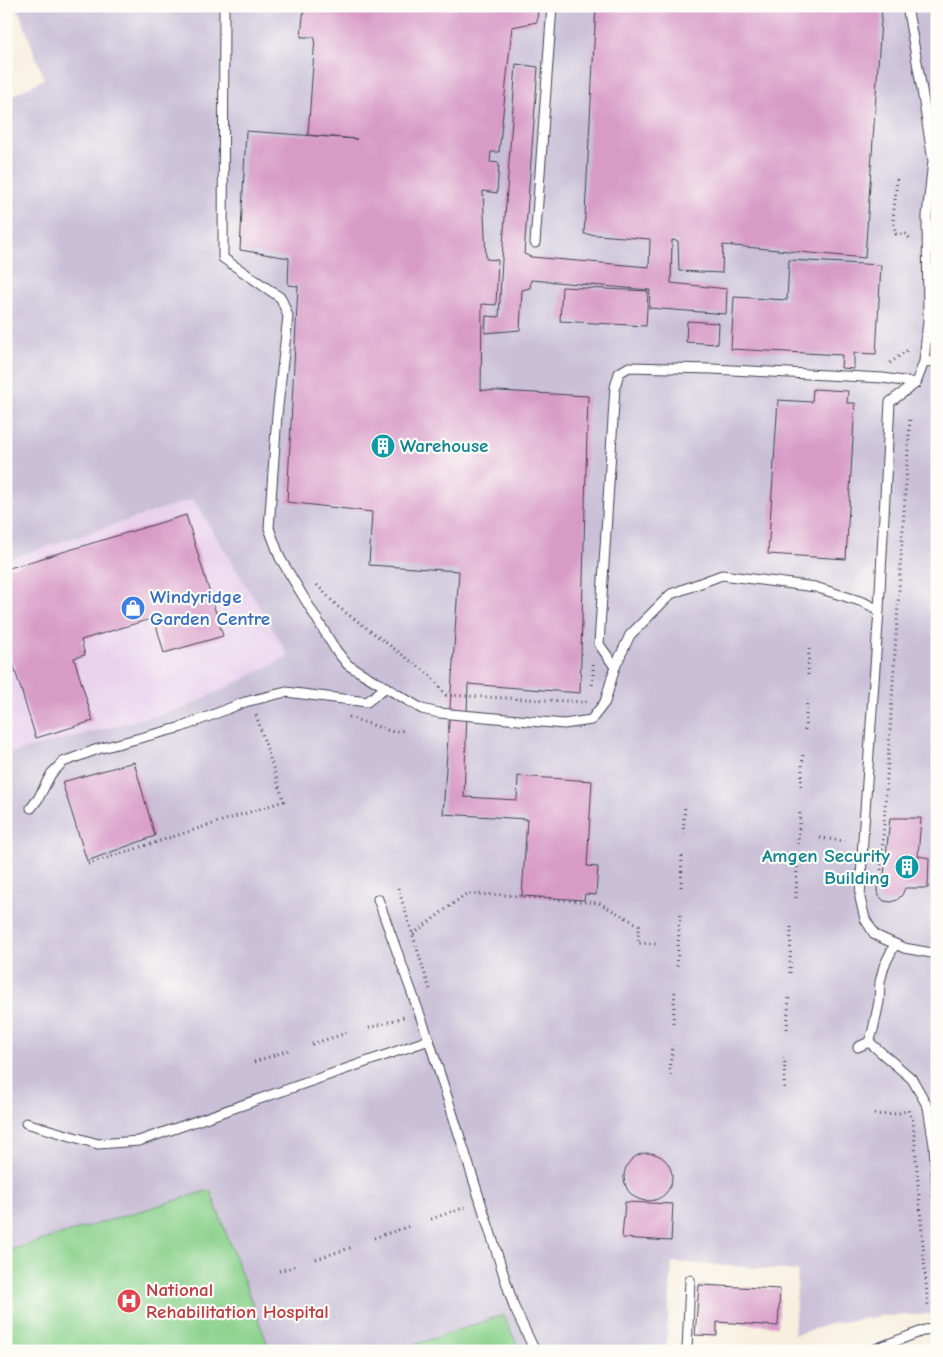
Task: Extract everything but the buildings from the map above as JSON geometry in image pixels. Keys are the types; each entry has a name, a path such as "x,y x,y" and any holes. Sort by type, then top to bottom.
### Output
{"lane":[{"path":"224,6 223,258 281,298 288,316 277,415 269,528 280,558 335,649 348,665 422,709 439,713 564,724 591,720 605,702 615,667 630,635 671,594 722,575 814,587 863,602 879,610"},
{"path":"535,243 552,6"},
{"path":"907,6 933,161 927,216 928,320 924,362 916,383 890,402 879,610 860,898 865,919 875,935 904,948 937,954"},
{"path":"924,362 937,361"},
{"path":"615,667 599,644 615,387 619,374 629,367 712,369 883,378 916,383"},
{"path":"30,808 38,798 51,774 63,762 98,749 182,727 245,702 286,692 367,702 386,687"},
{"path":"378,899 429,1040 514,1307 535,1351"},
{"path":"858,1047 869,1042 879,1002 880,982 884,966 895,944"},
{"path":"26,1123 98,1144 139,1141 429,1040"},
{"path":"869,1042 912,1079 928,1107 934,1145 937,1196"},
{"path":"687,1351 690,1280"},
{"path":"870,1351 925,1330 937,1328"}],"path":[{"path":"897,178 893,220 896,234 907,234 912,243"},
{"path":"885,366 913,345"},
{"path":"881,870 910,418"},
{"path":"311,579 337,606 432,677 446,694 588,702 593,676 593,658"},
{"path":"808,675 810,647"},
{"path":"804,730 807,700"},
{"path":"88,864 284,801 256,715 263,713"},
{"path":"342,716 393,732 406,730"},
{"path":"801,786 803,753"},
{"path":"683,834 685,805"},
{"path":"798,844 800,810"},
{"path":"820,838 845,841"},
{"path":"681,887 682,855"},
{"path":"796,898 797,864"},
{"path":"412,934 466,894 474,894 599,903 639,925 638,943 657,944"},
{"path":"677,966 680,912"},
{"path":"790,973 791,924"},
{"path":"673,1023 675,989"},
{"path":"787,1029 789,998"},
{"path":"369,1028 406,1016"},
{"path":"312,1044 347,1033"},
{"path":"670,1075 672,1045"},
{"path":"254,1062 289,1050"},
{"path":"784,1088 785,1055"},
{"path":"874,1114 891,1115 908,1110 913,1121 928,1307"},
{"path":"431,1219 468,1206"},
{"path":"374,1238 410,1226"},
{"path":"316,1259 353,1246"},
{"path":"279,1272 296,1266"}],"shaded area":[{"path":"17,6 937,6 937,1314 880,1316 830,1324 794,1335 798,1271 672,1262 666,1351 520,1351 503,1315 396,1351 270,1351 210,1191 6,1251 6,754 185,708 289,656 193,499 6,560 6,99 44,79"},
{"name":"Windyridge Garden Centre","path":"194,498 290,656 185,708 6,754 6,560"}],"green space":[{"name":"National Rehabilitation Hospital","path":"210,1190 270,1351 6,1351 6,1251"},
{"path":"503,1315 520,1351 396,1351"}],"place":[{"name":"Warehouse","path":"383,446"},
{"name":"Windyridge Garden Centre","path":"133,608"},
{"name":"Amgen Security Building","path":"907,867"},
{"name":"National Rehabilitation Hospital","path":"129,1301"}]}
